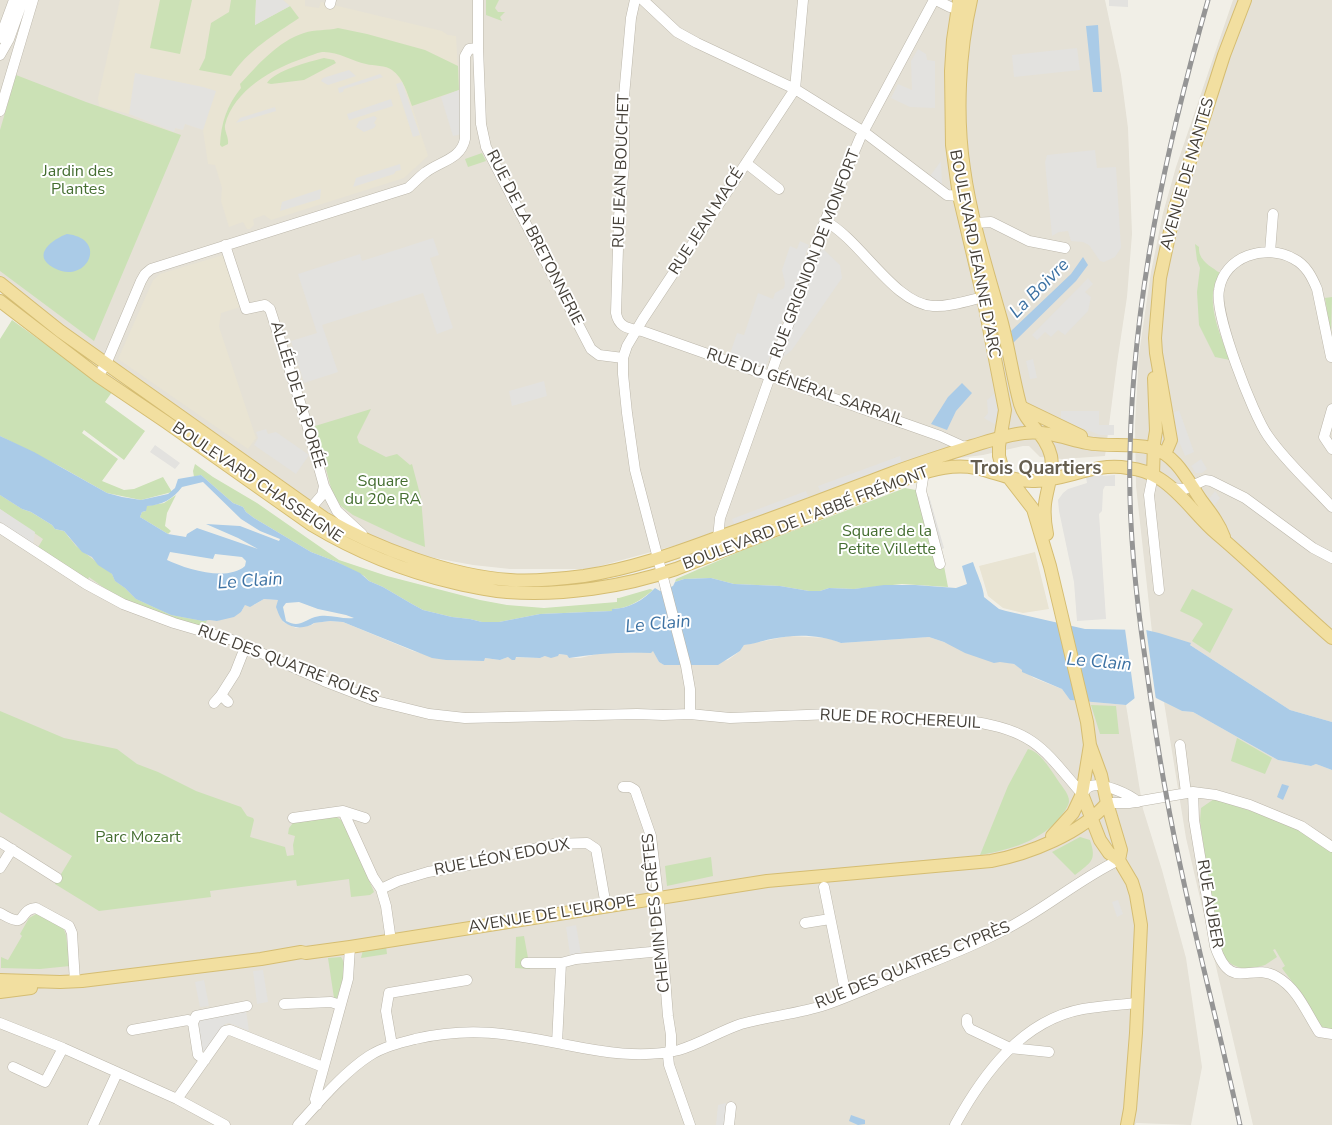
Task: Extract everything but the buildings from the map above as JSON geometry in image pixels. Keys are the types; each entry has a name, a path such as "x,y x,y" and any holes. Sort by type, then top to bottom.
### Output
{"main road":[{"name":"AVENUE DE NANTES","path":"1158,454 1171,440 1156,353 1155,325 1162,269 1175,208 1221,64 1245,0"},
{"name":"BOULEVARD JEANNE D’ARC","path":"964,5 951,63 950,113 952,145 959,196 983,297 1006,410 1001,438"},
{"name":"BOULEVARD JEANNE D’ARC","path":"964,5 961,144 964,170 975,223 1003,328 1021,406 1041,434"},
{"name":"BOULEVARD CHASSEIGNE","path":"0,283 60,331 310,509 338,526 369,541 430,563 479,576 507,580 541,580 584,576 659,558"},
{"name":"BOULEVARD CHASSEIGNE","path":"0,301 98,376 312,525 371,557 401,568 478,588 516,593 556,592 663,574"},
{"name":"AVENUE DE NANTES","path":"1156,353 1153,375 1158,454"},
{"path":"1021,406 1100,445"},
{"path":"1137,446 1155,419"},
{"path":"1120,860 1121,850 1101,775 1090,745 1082,701 1050,566 1033,509 1009,478 1000,462 1001,438 1029,432 1100,445 1137,446 1158,454 1181,469 1220,525 1225,540"},
{"path":"1041,434 1046,441 1051,458 1045,514 1050,566"},
{"name":"BOULEVARD DE L'ABBÉ FRÉMONT","path":"659,558 718,538 936,456 1001,438"},
{"path":"1127,468 1158,454"},
{"path":"1153,475 1158,454"},
{"name":"BOULEVARD DE L'ABBÉ FRÉMONT","path":"663,574 924,472 946,467 970,467 1009,478"},
{"path":"1009,478 1035,481 1110,467 1127,468 1153,475 1171,488 1216,533 1332,638"},
{"path":"1090,745 1082,794 1090,820 1104,847 1120,860 1126,870 1136,895 1141,925 1136,1033 1127,1125"},
{"name":"AVENUE DE L'EUROPE","path":"1042,845 1073,813 1082,794"},
{"name":"AVENUE DE L'EUROPE","path":"0,980 75,982 301,952 350,948 767,881 979,863 1003,859 1042,845 1082,826 1107,803"},
{"name":"AVENUE DE L'EUROPE","path":"0,992 60,982"}],"street":[{"path":"0,38 14,0"},
{"path":"0,55 9,39 23,0"},
{"path":"0,111 33,0"},
{"name":"RUE DE LA BRETONNERIE","path":"478,0 481,124 486,147 591,349 597,354 623,358"},
{"name":"RUE JEAN BOUCHET","path":"635,0 631,18 624,96 624,166 619,216 616,313 619,323 636,331"},
{"path":"643,0 677,32 795,89 864,132 947,195 959,196"},
{"path":"795,89 802,0"},
{"path":"935,0 950,7 964,5"},
{"name":"RUE GRIGNION DE MONFORT","path":"711,554 718,538 720,518 825,221 864,132 935,0"},
{"path":"98,376 106,364 145,274 159,266 408,188 426,172 458,154 463,148 465,139 465,56 469,49 478,48"},
{"name":"RUE JEAN MACÉ","path":"623,358 627,346 636,331 795,89"},
{"path":"746,163 779,189"},
{"path":"1270,252 1273,214"},
{"path":"825,221 856,246 899,290 922,305 938,306 983,297"},
{"path":"975,223 991,222 1029,241 1065,248"},
{"name":"ALLÉE DE LA PORÉE","path":"225,245 245,308 247,310 263,305 269,307 324,486 337,511 369,541"},
{"path":"1332,357 1313,279 1308,271 1295,259 1270,252 1246,256 1236,261 1227,269 1218,290 1220,312 1238,368 1257,415 1277,448 1332,507"},
{"name":"RUE DU GÉNÉRAL SARRAIL","path":"636,331 641,330 940,436 962,446 973,446"},
{"path":"623,358 625,398 635,470 686,666 690,689 690,714"},
{"path":"1332,409 1324,437 1332,448"},
{"path":"924,472 921,491 940,564"},
{"path":"1153,475 1149,495 1159,590"},
{"path":"1171,488 1181,490 1209,480 1246,498 1313,548 1332,558"},
{"name":"ALLÉE DE LA PORÉE","path":"310,509 322,496 324,486"},
{"name":"RUE DES QUATRE ROUES","path":"0,528 71,575 123,604 174,623 246,645 347,691 376,701 429,714 465,718 591,714 690,714"},
{"path":"718,538 726,549"},
{"path":"221,700 244,654 246,645"},
{"name":"RUE DE ROCHEREUIL","path":"690,714 730,718 832,714 992,724 1020,734 1038,744 1082,794"},
{"name":"RUE AUBER","path":"1180,745 1194,814 1215,946 1222,964 1226,969 1235,973 1258,973 1276,977 1294,989 1319,1032 1332,1034"},
{"path":"1082,794 1092,785 1098,785 1130,795 1138,802"},
{"name":"CHEMIN DES CRÊTES","path":"623,787 630,787 635,790 651,836 671,1036 668,1056 690,1125"},
{"path":"1107,803 1138,802 1190,793 1228,797 1301,826 1332,847"},
{"path":"293,818 343,812 365,818"},
{"path":"343,812 381,889 386,906 391,941"},
{"path":"0,842 57,878"},
{"name":"RUE LÉON EDOUX","path":"381,889 393,883 428,872 478,863 525,850 553,844 587,843 596,849 606,906"},
{"path":"0,868 12,849"},
{"name":"RUE DES QUATRES CYPRÈS","path":"298,1125 338,1083 367,1057 380,1049 392,1045 431,1035 481,1031 526,1036 614,1053 639,1054 685,1048 740,1025 824,1005 1001,932 1022,921 1104,867 1120,860"},
{"path":"824,887 846,996"},
{"path":"0,912 11,920 17,921 23,918 31,909 39,908 69,926 72,933 75,982"},
{"path":"805,923 830,919"},
{"path":"317,1105 315,1098 321,1072 348,979 350,948"},
{"path":"526,963 561,963 576,959 662,951"},
{"path":"557,1043 561,963"},
{"path":"392,1045 386,1011 390,993 467,980"},
{"path":"284,1004 331,1002 340,1005"},
{"path":"954,1125 989,1071 1018,1040 1058,1016 1083,1009 1136,1003"},
{"path":"205,1060 198,1054 193,1023 196,1016 248,1006"},
{"path":"967,1019 970,1029 1010,1048 1048,1052"},
{"path":"132,1030 169,1022 188,1020 193,1023"},
{"path":"0,1023 64,1048 177,1100 225,1125"},
{"path":"177,1100 225,1031 230,1030 321,1072 324,1081 331,1084 338,1083"},
{"path":"13,1067 45,1082 64,1048"},
{"path":"94,1125 117,1073"},
{"path":"729,1125 731,1106"}],"shaded area":[{"path":"0,0 1105,0 1121,75 1128,128 1132,234 1127,297 1105,456 1062,459 1040,457 1029,446 1023,446 983,455 944,460 699,539 589,569 510,569 473,565 352,543 19,309 0,290"},
{"path":"120,0 305,0 305,6 319,8 321,2 442,31 448,35 456,36 459,90 412,106 428,156 404,178 271,220 264,215 253,219 254,225 250,229 247,229 243,222 229,227 221,201 222,188 215,165 208,164 203,130 185,124 183,130 175,128 174,132 129,114 99,106 98,98"},
{"path":"256,0 283,0 290,6 255,25"},
{"path":"1109,0 1128,0 1128,7 1109,6"},
{"path":"1233,0 1332,0 1332,722 1290,710 1190,645 1152,632 1136,486 1135,425 1139,354 1151,272 1163,213 1176,167"},
{"path":"1077,48 1080,70 1014,77 1012,55"},
{"path":"918,49 926,54 927,60 935,61 935,108 910,107 891,98 898,84 912,90 911,61"},
{"path":"349,70 356,76 328,85 321,81 323,78"},
{"path":"135,73 216,91 203,130 185,124 183,130 175,128 174,132 129,114"},
{"path":"380,74 383,77 344,89 343,92 339,93 338,88"},
{"path":"402,82 420,135 413,137 396,84"},
{"path":"459,90 462,134 453,136 441,97"},
{"path":"391,99 393,106 349,120 347,114"},
{"path":"275,107 276,111 236,123 240,118"},
{"path":"374,116 377,118 374,128 364,132 356,127 359,121"},
{"path":"1095,150 1097,168 1116,167 1121,248 1115,257 1104,262 1100,261 1089,245 1083,242 1071,241 1068,231 1059,232 1052,236 1045,162 1047,155"},
{"path":"941,161 942,184 930,176"},
{"path":"400,164 401,170 396,171 394,174 353,187 356,178"},
{"path":"321,189 320,199 280,211 282,202"},
{"path":"433,238 439,255 430,258 453,328 437,334 423,293 322,325 338,372 304,383 291,341 317,333 298,274 360,254 362,261"},
{"path":"800,241 809,245 766,367 730,354 737,333 744,335 758,293 773,299 775,293 784,288 785,283 782,270 790,246 797,249"},
{"path":"821,247 840,265 842,278 792,350 781,359"},
{"path":"223,255 240,307 221,313 219,327 256,438 248,449 118,359 153,280 160,274"},
{"path":"1088,278 1093,284 1085,292 1091,297 1088,311 1065,335 1058,330 1051,337 1045,332 1037,340 1032,335"},
{"path":"1033,359 1037,378 1030,379 1026,361"},
{"path":"544,381 547,396 512,406 509,391"},
{"path":"995,393 999,414 996,425 984,418 988,413 987,400"},
{"path":"1179,410 1194,452 1185,456 1177,437 1173,413"},
{"path":"1061,411 1099,411 1099,425 1114,425 1114,435 1100,435 1061,420"},
{"path":"266,429 268,434 276,432 309,455 296,474 254,445 258,438 256,432"},
{"path":"155,445 180,463 175,469 150,452"},
{"path":"900,456 902,463 821,493 818,486"},
{"path":"1201,459 1207,469 1202,473 1196,473 1191,466"},
{"path":"1102,474 1103,476 1115,475 1115,486 1105,486 1103,490 1102,511 1099,514 1106,619 1077,621 1074,582 1058,500 1068,489 1087,483 1086,477"},
{"path":"806,491 809,498 735,526 732,519"},
{"path":"1215,491 1220,498 1213,508 1208,500"},
{"path":"0,495 203,621 217,621 241,612 245,605 254,605 264,599 278,600 283,622 296,628 314,623 343,622 413,651 446,660 484,661 484,658 500,660 508,657 540,658 558,654 567,655 569,658 580,658 606,652 631,653 653,650 659,662 664,665 728,660 740,651 744,645 789,636 828,638 841,643 929,637 1014,664 1034,678 1062,689 1070,700 1126,705 1143,809 1186,958 1202,1067 1191,1125 1136,1123 1135,1125 0,1125"},
{"path":"926,496 929,496 944,548 942,549"},
{"path":"0,509 35,532 33,545 0,523"},
{"path":"1035,552 1049,609 1023,613 1003,608 988,596 979,566"},
{"path":"1164,702 1182,711 1193,712 1278,760 1311,766 1316,764 1332,770 1332,1125 1253,1125 1186,838"},
{"path":"1118,900 1123,914 1117,917 1112,902"},
{"path":"576,925 581,954 570,955 566,927"},
{"path":"263,970 268,1002 257,1004 253,971"},
{"path":"204,980 209,1006 200,1007 195,982"},
{"path":"246,1010 249,1031 229,1023 225,1024 205,1051 202,1051 196,1020"},
{"path":"726,1103 724,1125 716,1125 718,1105"}],"green space":[{"path":"160,0 192,0 180,54 150,48"},
{"path":"231,0 256,0 255,25 290,6 299,18 253,51 231,76 199,70 205,58 211,23 229,12"},
{"path":"486,0 499,0 495,8 498,12 505,12 500,17 502,21 486,15"},
{"path":"338,28 425,50 458,66 459,90 412,106 402,82 389,68 361,63 333,53 320,52 279,68 256,82 246,91 230,113 225,125 228,144 222,147 220,145 223,122 232,101 241,88 240,84 254,69 269,54 295,37 317,30"},
{"path":"324,58 334,60 336,63 304,80 267,83 271,78 285,70"},
{"name":"Jardin des Plantes","path":"16,75 181,135 94,341 0,271 0,130"},
{"path":"482,153 486,161 468,167 465,159"},
{"path":"1195,244 1199,247 1200,256 1220,273 1215,283 1213,305 1218,328 1230,360 1215,357 1199,325 1197,292 1200,268"},
{"path":"1332,297 1331,337 1325,298"},
{"path":"12,320 112,392 105,402 145,431 124,460 84,430 82,433 118,459 102,481 124,490 134,489 163,477 172,492 141,500 107,493 0,436 0,339"},
{"name":"Square du 20e RA","path":"371,409 357,437 359,443 386,457 397,454 410,465 412,464 421,498 425,547 353,515 341,506 332,492 315,426"},
{"path":"195,464 257,503 339,560 387,576 480,600 507,605 544,608 617,602 617,598 650,589 653,590 634,603 618,609 612,609 612,611 540,614 499,622 482,622 423,610 337,562 311,552 254,518 243,507 233,503 201,475 194,477"},
{"name":"Square de la Petite Villette","path":"905,488 921,491 935,564 937,568 944,566 948,587 902,584 809,591 780,586 734,584 711,578 684,579 675,582 676,579 743,550"},
{"path":"0,495 22,509 31,512 52,525 55,529 64,531 76,546 112,574 115,581 136,599 171,615 203,621 207,620 204,628 172,619 121,600 89,577 88,580 37,549 43,539 0,509"},
{"path":"176,495 167,513 165,526 171,531 168,534 140,517 142,512 146,511 146,506 164,503"},
{"path":"1192,589 1233,609 1210,653 1192,641 1203,624 1199,620 1180,611"},
{"path":"1091,705 1116,706 1119,734 1100,734"},
{"name":"Parc Mozart","path":"0,711 64,738 117,749 137,764 196,791 241,807 247,816 254,820 250,837 285,847 287,856 294,855 293,845 295,836 288,834 289,828 293,823 335,816 346,825 374,892 370,895 351,897 349,879 297,886 296,880 210,891 211,897 99,911 55,884 72,856 0,812"},
{"path":"1237,738 1272,758 1265,774 1231,761"},
{"path":"1028,749 1040,756 1050,768 1068,796 1068,806 1053,825 1035,838 1013,847 980,855 1008,786"},
{"path":"1214,799 1288,823 1332,851 1332,1031 1320,1028 1307,1001 1282,968 1285,966 1275,949 1273,950 1277,957 1265,965 1246,970 1226,960 1218,946 1200,821 1201,808"},
{"path":"1080,837 1090,840 1093,857 1089,864 1075,875 1052,852"},
{"path":"711,857 713,876 667,886 665,866"},
{"path":"38,913 63,927 66,935 70,966 40,969 1,968 1,957 8,960 22,936 20,934 29,918"},
{"path":"524,936 530,969 515,968 516,937"},
{"path":"386,946 387,954 361,958 363,950"},
{"path":"341,957 344,966 343,977 337,998 334,998 328,958"}],"water":[{"path":"1098,25 1102,92 1093,92 1086,26"},
{"path":"67,234 80,238 88,244 90,252 89,260 76,271 66,272 54,268 44,258 46,248"},
{"name":"La Boivre","path":"1083,257 1088,265 1076,281 1013,343 1011,331 1071,274"},
{"path":"962,383 972,393 956,411 947,430 931,424 948,397"},
{"name":"Le Clain","path":"0,436 34,452 107,493 122,497 141,500 168,494 175,488 178,479 201,475 233,503 243,507 254,518 311,552 360,573 369,581 423,610 482,622 499,622 540,614 612,611 612,609 618,609 635,603 655,588 660,591 684,579 711,578 734,584 780,586 809,591 820,591 829,588 854,589 884,585 956,588 967,584 962,566 973,562 984,597 999,609 1085,629 1146,630 1191,643 1190,645 1290,710 1332,722 1332,770 1316,764 1311,766 1278,760 1193,712 1182,711 1152,696 1135,698 1126,705 1070,700 1062,689 1022,672 1014,664 994,663 929,637 841,643 815,636 780,637 744,645 740,651 718,665 664,665 659,662 653,651 651,653 610,653 569,658 567,655 559,654 551,658 545,656 540,658 516,657 515,660 508,657 500,660 485,658 484,661 446,660 432,658 343,622 330,621 314,623 303,627 291,626 280,617 276,607 278,600 264,599 250,607 245,605 241,612 234,617 217,621 203,621 171,615 136,599 115,581 112,574 98,565 92,557 82,552 64,531 55,529 52,525 31,512 22,509 0,495","holes":["203,482 241,519 260,531 280,539 279,541 240,526 206,524 258,549 197,528 187,534 186,537 168,534 140,517 142,512 146,511 147,506 167,501 182,487","170,552 213,559 215,554 242,557 246,561 245,566 237,571 217,574 195,570 167,560","299,602 354,618 320,616 294,624 286,621 283,607 286,603"]},
{"path":"1282,784 1289,786 1283,800 1277,797"},
{"path":"851,1115 865,1120 865,1124 858,1125 849,1121"}],"pier":[{"path":"1146,628 1156,700 1152,698 1135,701 1125,629"}],"railway":[{"path":"1208,0 1166,167 1145,280 1132,394 1130,503 1138,607 1162,772 1191,915 1240,1125"}],"district":[{"name":"Trois Quartiers","path":"1036,469"}]}
